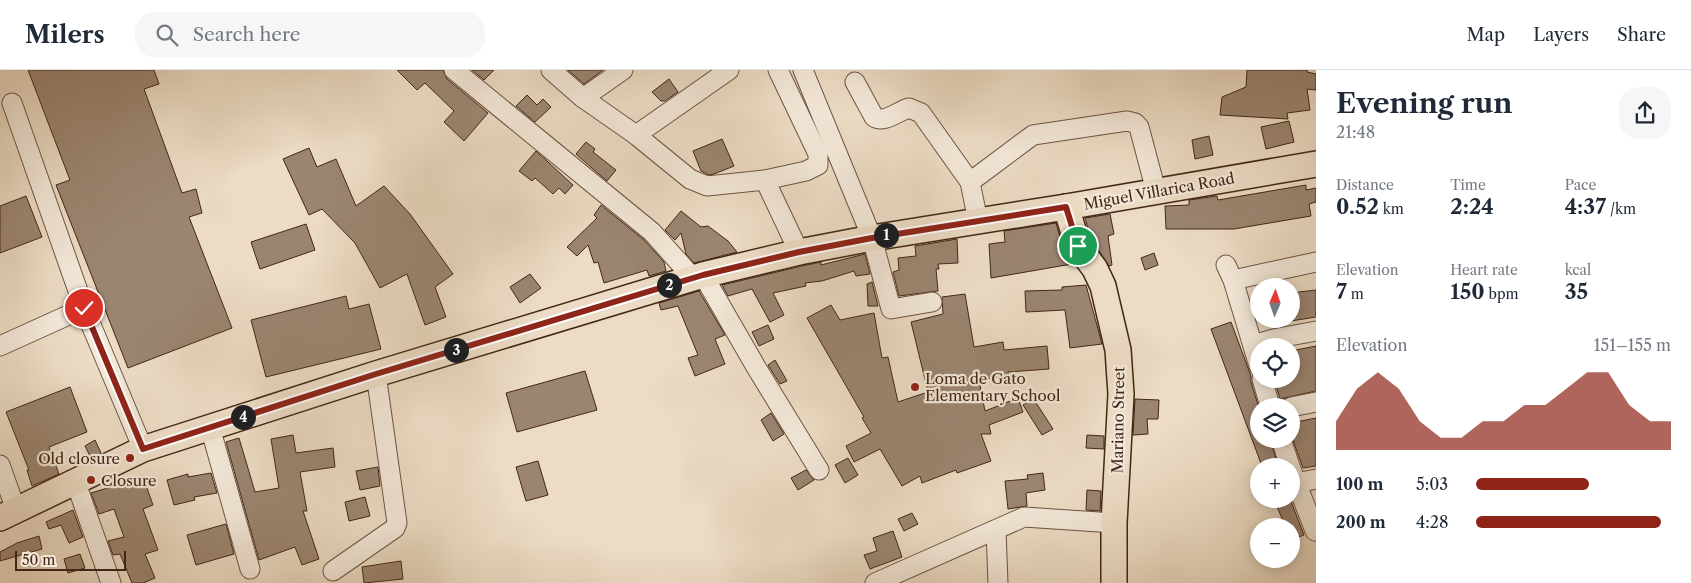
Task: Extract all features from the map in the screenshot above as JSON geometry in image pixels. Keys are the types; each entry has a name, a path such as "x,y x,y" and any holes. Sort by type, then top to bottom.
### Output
{"main road":[{"name":"Miguel Villarica Road","path":"8,514 76,483 143,449 376,374 698,277 799,252 872,238 1316,164"},
{"name":"Mariano Street","path":"1066,207 1078,246 1095,269 1103,286 1118,350 1121,394 1114,523 1114,583"}],"street":[{"path":"454,70 652,232 698,277 819,470"},
{"path":"551,70 583,98 636,135 690,178 707,186 765,180 806,171 818,165 818,154 778,70"},
{"path":"583,98 623,70"},
{"path":"636,135 729,70"},
{"path":"803,70 872,238 891,309 932,302"},
{"path":"855,82 877,120 883,120 909,108 921,114 970,182 978,221"},
{"path":"12,104 84,308 143,449"},
{"path":"970,182 1033,135 1127,121 1135,123 1139,127 1156,191"},
{"path":"765,180 799,252"},
{"path":"1251,338 1230,273 1316,262"},
{"path":"0,346 84,308"},
{"path":"1278,338 1316,331"},
{"path":"334,572 395,528 397,523 376,374"},
{"path":"1300,405 1316,402"},
{"path":"210,427 250,569"},
{"path":"0,465 8,514"},
{"path":"1300,475 1316,479"},
{"path":"76,483 111,583"},
{"path":"1300,491 1315,531"},
{"path":"875,583 1024,517 1114,523"},
{"path":"996,530 998,583"}],"building":[{"path":"28,70 154,70 159,84 144,89 182,193 196,189 202,213 189,217 232,328 128,368 56,185 70,180"},
{"path":"397,70 443,70 447,79 488,113 464,141 444,122 454,111 425,83 417,90"},
{"path":"472,70 494,70 484,80"},
{"path":"568,70 603,70 584,84"},
{"path":"1247,70 1307,70 1307,72 1316,74 1316,90 1307,89 1310,110 1287,113 1288,119 1220,115 1222,97 1246,87"},
{"path":"669,79 678,92 665,101 661,101 652,92"},
{"path":"527,95 537,105 543,99 551,107 535,122 516,106"},
{"path":"1289,121 1294,142 1266,149 1261,127"},
{"path":"1209,136 1213,155 1195,159 1192,140"},
{"path":"722,139 734,166 709,175 701,171 693,151"},
{"path":"586,142 595,149 593,152 616,170 607,181 576,154"},
{"path":"309,148 317,167 336,159 356,206 384,186 410,214 453,274 435,287 446,317 425,325 407,274 380,288 355,243 322,209 309,215 283,159"},
{"path":"536,151 573,185 565,194 559,188 553,194 535,178 532,181 519,171"},
{"path":"1306,185 1306,190 1316,188 1316,202 1309,204 1311,216 1234,229 1166,229 1165,206 1189,205 1189,200 1217,196 1218,200"},
{"path":"26,196 42,237 0,253 0,206"},
{"path":"601,205 644,240 664,262 666,271 649,276 647,270 604,283 598,262 594,263 588,245 577,256 567,247 597,218 594,215"},
{"path":"681,211 701,227 708,226 728,241 737,252 694,263 686,254 681,233 675,240 665,230"},
{"path":"1110,214 1114,234 1108,236 1112,265 1109,266 1091,239 1085,218"},
{"path":"1056,223 1064,251 1072,264 991,278 989,244 1005,242 1004,231"},
{"path":"306,224 315,250 260,269 251,242"},
{"path":"957,239 958,263 938,264 939,269 936,269 938,291 899,296 893,272 899,270 898,258 916,256 915,246"},
{"path":"1154,253 1158,265 1145,270 1141,258"},
{"path":"865,254 870,274 856,276 854,271 822,281 805,283 806,286 773,293 784,315 770,322 752,289 728,296 722,285 802,266 821,262 821,265"},
{"path":"530,274 541,288 520,303 510,287"},
{"path":"872,282 878,306 868,306 867,284"},
{"path":"1086,285 1102,344 1070,348 1065,310 1026,312 1025,291 1062,290 1062,287"},
{"path":"1316,290 1316,317 1300,320 1300,292"},
{"path":"699,291 725,335 715,339 725,364 695,376 688,358 698,355 678,306 661,310 659,303"},
{"name":"Loma de Gato Elementary School","path":"965,294 974,347 1003,342 1004,350 1047,346 1049,369 1008,372 1008,376 979,380 985,411 1018,398 1023,412 989,425 991,434 981,434 991,461 957,473 956,470 922,483 920,476 902,486 880,449 854,462 846,446 871,433 862,418 864,417 807,318 831,305 840,320 874,313 882,358 888,357 898,402 928,392 911,322 943,314 942,297"},
{"path":"346,296 349,309 369,304 381,349 266,377 251,320"},
{"path":"1231,322 1250,373 1250,388 1253,388 1256,398 1250,398 1250,434 1211,329"},
{"path":"768,325 774,339 759,346 752,332"},
{"path":"1316,346 1316,391 1280,398 1277,388 1300,388 1300,349"},
{"path":"775,360 787,381 780,384 768,365"},
{"path":"585,371 597,410 517,432 506,393"},
{"path":"70,387 87,432 49,447 59,474 32,486 27,470 29,470 6,412"},
{"path":"1033,398 1053,429 1042,435 1023,405"},
{"path":"1135,399 1159,400 1158,419 1147,419 1148,434 1133,435"},
{"path":"771,413 784,434 773,441 761,420"},
{"path":"1316,418 1316,466 1303,468 1296,448 1300,448 1300,421"},
{"path":"293,435 296,453 333,448 335,467 300,472 307,511 303,511 319,559 302,565 295,547 259,560 226,442 239,438 255,492 279,488 271,439"},
{"path":"1087,435 1104,436 1104,449 1086,448"},
{"path":"95,440 101,453 91,458 85,446"},
{"path":"1255,448 1273,448 1276,458 1259,458"},
{"path":"848,458 858,475 845,483 835,465"},
{"path":"538,461 548,495 526,501 516,467"},
{"path":"378,467 380,486 360,490 356,471"},
{"path":"806,470 814,480 798,490 791,478"},
{"path":"211,473 217,493 194,497 195,500 174,505 167,480 188,474 188,477"},
{"path":"1043,473 1045,490 1026,493 1027,506 1008,509 1005,481 1028,479 1027,475"},
{"path":"144,480 153,505 143,509 158,550 145,554 155,578 143,583 132,583 120,554 113,555 108,541 124,537 114,509 99,514 91,493 121,484 122,488"},
{"path":"1087,490 1101,491 1100,511 1086,510"},
{"path":"365,497 370,516 349,521 345,502"},
{"path":"1278,508 1294,508 1297,518 1282,518"},
{"path":"73,510 83,537 69,543 61,525 49,529 46,522"},
{"path":"912,513 918,524 904,531 898,519"},
{"path":"226,524 234,554 196,565 187,535"},
{"path":"1300,525 1304,535 1300,537"},
{"path":"893,531 902,557 870,569 864,555 877,551 873,538"},
{"path":"39,536 42,549 0,561 0,552 17,543"},
{"path":"80,554 85,568 68,573 64,559"},
{"path":"401,561 403,579 364,583 362,567"}],"place":[{"name":"Loma de Gato Elementary School","path":"915,387"},
{"name":"Old closure","path":"130,458"},
{"name":"Closure","path":"91,480"}],"route":[{"path":"84,308 134,432 143,449 376,374 703,275 799,252 872,238 1066,207 1078,246"}]}
